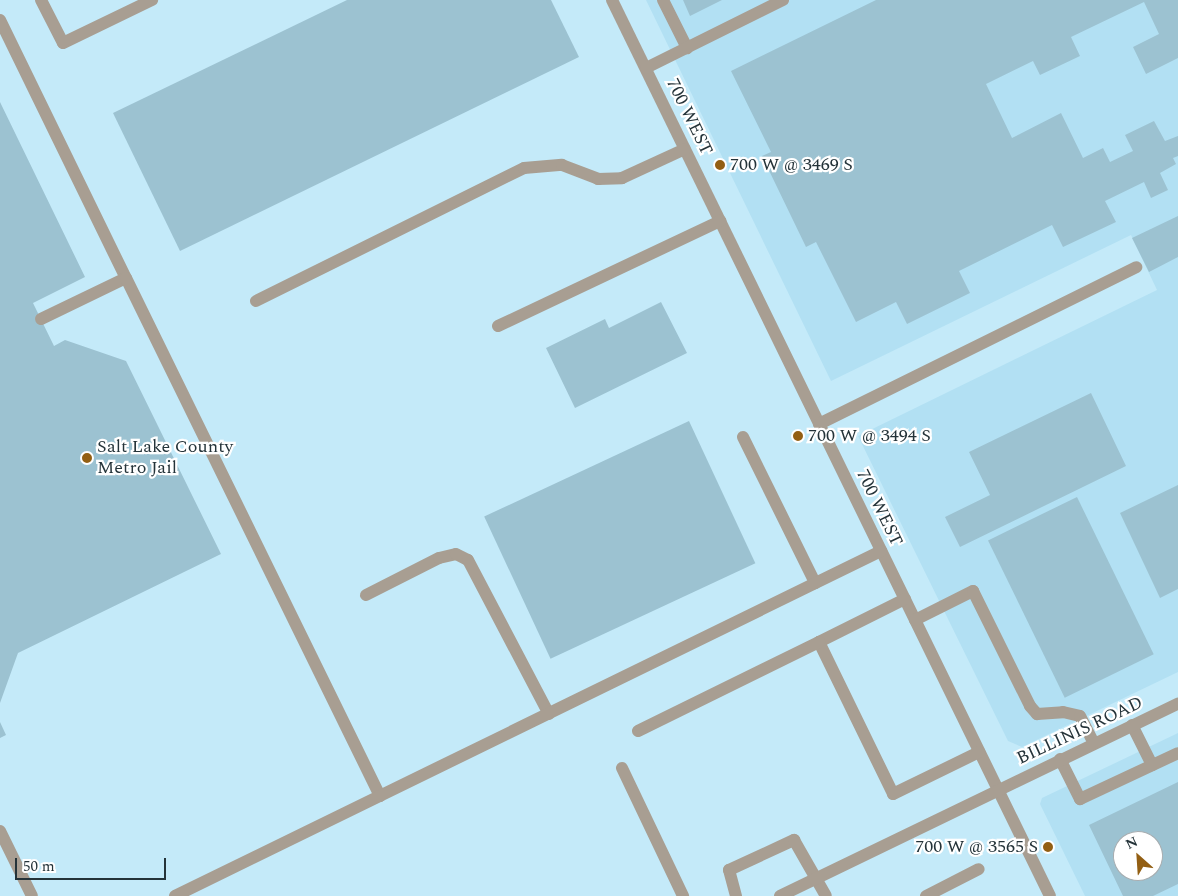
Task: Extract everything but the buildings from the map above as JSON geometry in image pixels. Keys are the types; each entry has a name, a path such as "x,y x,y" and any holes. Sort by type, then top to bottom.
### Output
{"street":[{"path":"42,0 63,43 152,0"},
{"path":"663,0 687,48"},
{"path":"646,68 783,0"},
{"name":"700 WEST","path":"614,1 1050,896"},
{"path":"0,20 380,796"},
{"path":"256,301 524,168 562,165 598,179 622,178 685,149"},
{"path":"498,326 720,221"},
{"path":"819,424 1136,267"},
{"path":"41,319 126,278"},
{"path":"743,437 815,583"},
{"path":"176,896 881,551"},
{"path":"366,595 439,558 456,554 468,560 549,714"},
{"path":"914,620 973,591 1030,706 1037,714 1063,712 1080,716 1094,743"},
{"path":"638,731 905,599"},
{"path":"818,642 893,794 979,752"},
{"name":"BILLINIS ROAD","path":"780,896 1060,759 1178,704"},
{"path":"1132,726 1152,765"},
{"path":"1060,759 1080,799 1178,753"},
{"path":"622,768 683,896"},
{"path":"0,831 32,896"},
{"path":"736,896 729,870 794,840 826,896"},
{"path":"926,896 979,869"}],"shaded area":[{"path":"646,0 1178,0 1178,672 1022,747 1008,741 858,436 1157,290 1131,235 831,381"},
{"path":"1178,733 1178,896 1085,896 1040,804 1042,798"}],"place":[{"name":"700 W @ 3469 S","path":"720,165"},
{"name":"700 W @ 3494 S","path":"798,436"},
{"name":"Salt Lake County Metro Jail","path":"87,458"},
{"name":"700 W @ 3565 S","path":"1048,847"}]}
